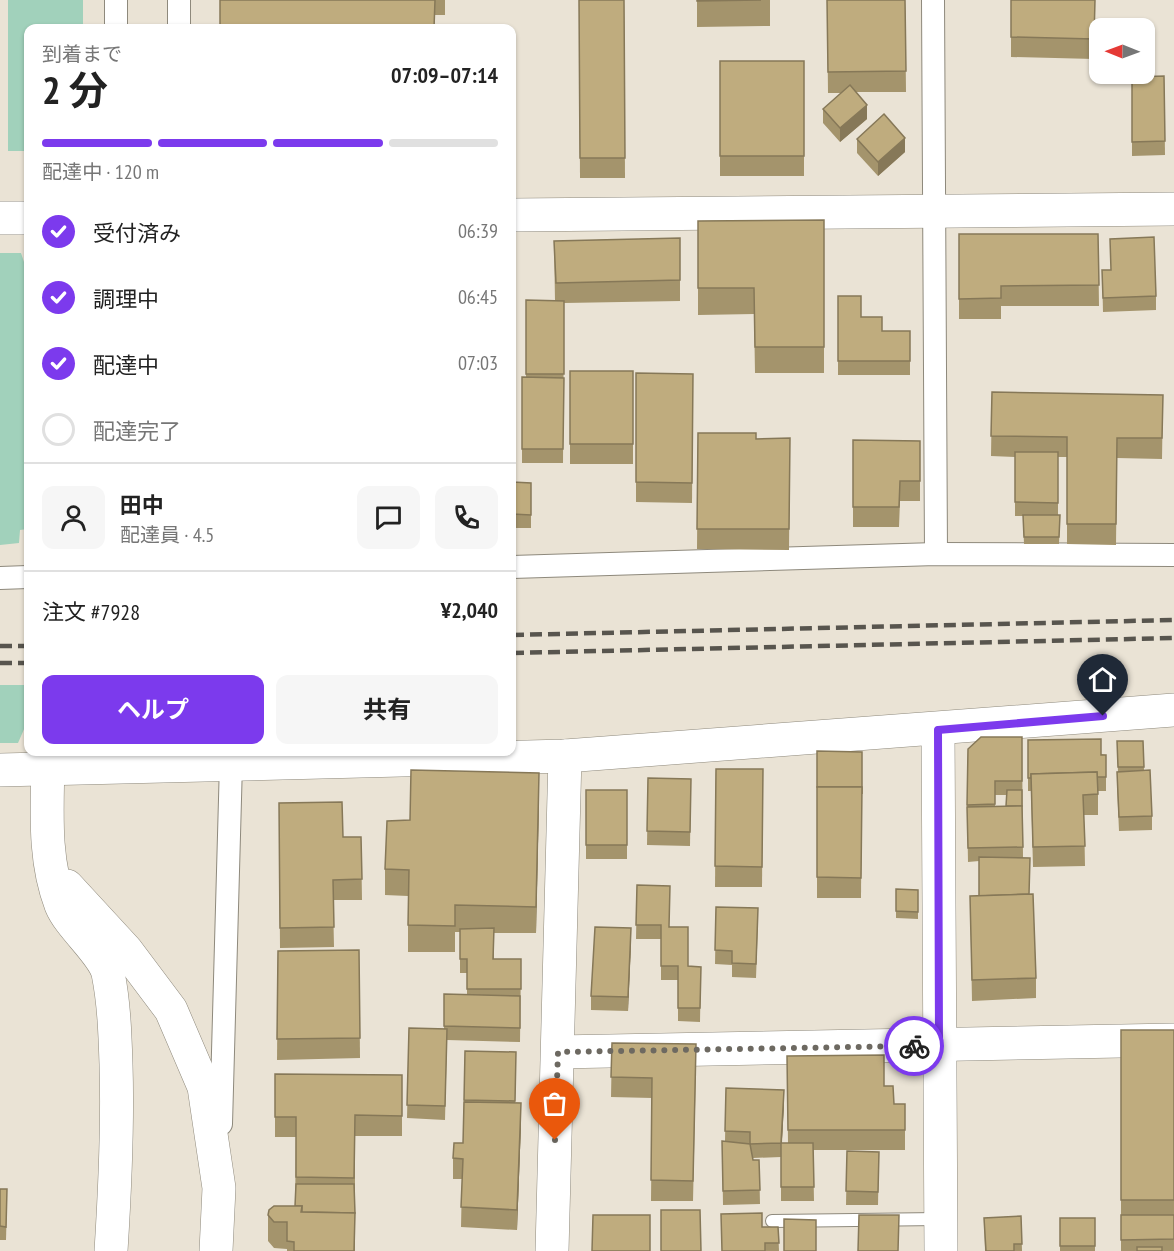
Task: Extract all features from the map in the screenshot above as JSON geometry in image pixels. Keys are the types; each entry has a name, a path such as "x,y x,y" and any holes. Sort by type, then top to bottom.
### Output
{"street":[{"path":"116,0 116,24"},
{"path":"179,0 179,24"},
{"path":"933,0 936,554"},
{"path":"516,215 1174,209"},
{"path":"0,218 24,218"},
{"path":"516,567 936,554 1174,555"},
{"path":"0,578 24,577"},
{"path":"0,770 48,760 231,763 565,756 938,730 1174,710"},
{"path":"938,730 941,1235"},
{"path":"552,1251 565,756"},
{"path":"48,760 46,808 49,852 62,907 107,969 114,1006 118,1134 111,1251"},
{"path":"216,1251 231,763"},
{"path":"53,873 126,950 171,1010 204,1087 219,1188"},
{"path":"558,1052 1174,1040"}],"lane":[{"path":"772,1221 941,1235"}],"green space":[{"path":"8,0 83,0 83,24 24,24 24,151 8,151"},
{"path":"0,253 21,253 24,262 24,530 20,530 19,543 0,545"},
{"path":"0,685 24,685 24,729 18,743 0,743"}],"building":[{"path":"220,0 435,0 434,24 220,24"},
{"path":"579,0 624,0 625,158 580,158"},
{"path":"697,0 761,0 697,1"},
{"path":"827,0 905,0 906,71 828,72"},
{"path":"1011,0 1095,0 1095,18 1089,18 1089,39 1011,37"},
{"path":"720,61 804,61 804,156 720,156"},
{"path":"1155,76 1164,76 1165,141 1132,142 1132,84 1155,84"},
{"path":"850,85 867,105 840,128 823,109"},
{"path":"884,114 905,138 878,162 857,139"},
{"path":"824,220 824,347 755,347 754,288 698,288 698,221"},
{"path":"959,234 1098,234 1099,285 1001,286 1001,298 959,299"},
{"path":"1154,237 1156,296 1103,298 1102,270 1111,270 1110,239"},
{"path":"680,238 680,280 556,283 554,241"},
{"path":"838,296 861,296 861,317 882,317 882,331 910,331 910,361 838,361"},
{"path":"526,300 564,301 564,374 526,374"},
{"path":"570,371 633,371 633,444 570,444"},
{"path":"636,373 693,374 692,483 636,482"},
{"path":"522,377 564,378 563,449 522,449"},
{"path":"992,392 1163,395 1162,438 1117,438 1116,524 1067,524 1067,437 991,436"},
{"path":"698,433 756,433 756,439 790,438 789,529 697,529"},
{"path":"853,440 920,441 920,481 900,481 899,507 853,507"},
{"path":"1015,452 1058,452 1058,503 1015,502"},
{"path":"516,482 531,483 531,515 516,514"},
{"path":"1023,515 1060,515 1059,537 1024,537"},
{"path":"981,737 1022,737 1022,781 995,781 995,804 967,805 968,749"},
{"path":"1101,739 1101,755 1106,755 1106,777 1097,777 1097,772 1031,774 1031,778 1028,778 1028,740"},
{"path":"1117,741 1143,741 1144,767 1118,767"},
{"path":"817,751 862,752 862,787 817,787"},
{"path":"716,769 763,769 762,867 715,866"},
{"path":"411,770 539,773 536,907 455,905 455,926 408,925 409,870 385,869 387,821 410,820"},
{"path":"1150,770 1152,816 1119,817 1117,772"},
{"path":"1097,772 1098,794 1083,795 1085,846 1033,847 1031,774"},
{"path":"648,778 691,779 690,832 647,831"},
{"path":"817,787 862,787 861,878 817,877"},
{"path":"586,790 627,790 627,845 586,845"},
{"path":"1007,790 1022,790 1022,806 1006,806"},
{"path":"342,802 343,837 361,837 362,879 333,880 334,927 280,928 279,803"},
{"path":"1022,806 1023,847 968,848 967,807"},
{"path":"979,857 1030,858 1029,894 979,896"},
{"path":"637,885 670,886 669,927 688,927 688,966 701,967 700,1008 678,1008 678,966 661,966 661,925 636,925"},
{"path":"896,889 918,890 918,912 896,911"},
{"path":"1033,894 1036,978 972,980 970,896"},
{"path":"716,907 758,908 756,964 732,963 732,951 715,950"},
{"path":"595,927 631,928 628,997 591,996"},
{"path":"494,928 493,959 521,959 521,989 467,989 467,959 460,959 460,929"},
{"path":"359,950 360,1038 277,1039 278,951"},
{"path":"444,994 520,996 520,1028 444,1026"},
{"path":"409,1028 447,1029 445,1106 407,1105"},
{"path":"1121,1030 1174,1030 1174,1200 1121,1200"},
{"path":"612,1043 696,1044 693,1181 651,1180 652,1078 611,1077"},
{"path":"465,1051 516,1052 515,1101 464,1100"},
{"path":"884,1055 884,1086 893,1086 894,1104 905,1104 905,1130 788,1130 787,1056"},
{"path":"275,1074 402,1075 402,1116 355,1115 354,1178 296,1177 296,1117 275,1117"},
{"path":"726,1088 784,1090 781,1143 750,1144 750,1132 725,1131"},
{"path":"464,1102 521,1103 517,1210 461,1207 463,1159 453,1158 454,1143 463,1143"},
{"path":"722,1141 750,1144 753,1160 759,1160 760,1190 723,1191"},
{"path":"781,1143 813,1143 814,1187 781,1187"},
{"path":"847,1151 879,1152 878,1192 846,1191"},
{"path":"296,1184 354,1184 355,1213 302,1212 302,1206 295,1206"},
{"path":"0,1189 7,1189 6,1227 0,1226"},
{"path":"274,1206 302,1206 301,1212 355,1213 354,1251 294,1251 294,1242 287,1241 287,1222 274,1222 268,1215 269,1210"},
{"path":"661,1210 700,1210 701,1251 661,1251"},
{"path":"762,1213 762,1227 778,1227 779,1243 765,1243 765,1251 722,1251 721,1214"},
{"path":"593,1215 650,1215 650,1251 592,1251"},
{"path":"859,1215 899,1215 898,1251 858,1251"},
{"path":"1121,1215 1174,1215 1174,1239 1121,1240"},
{"path":"1021,1216 1022,1244 1014,1244 1014,1251 986,1251 984,1218"},
{"path":"1060,1218 1095,1218 1095,1246 1060,1246"},
{"path":"784,1219 816,1220 816,1251 784,1251"},
{"path":"1137,1247 1162,1247 1162,1251 1137,1251"}],"railway":[{"path":"516,635 1174,620"},
{"path":"516,653 1174,638"},
{"path":"0,646 24,646"},
{"path":"0,663 24,663"}],"way so far":[{"path":"555,1140 558,1052 914,1046"}],"route":[{"path":"914,1046 939,1046 938,730 1103,716"}]}
